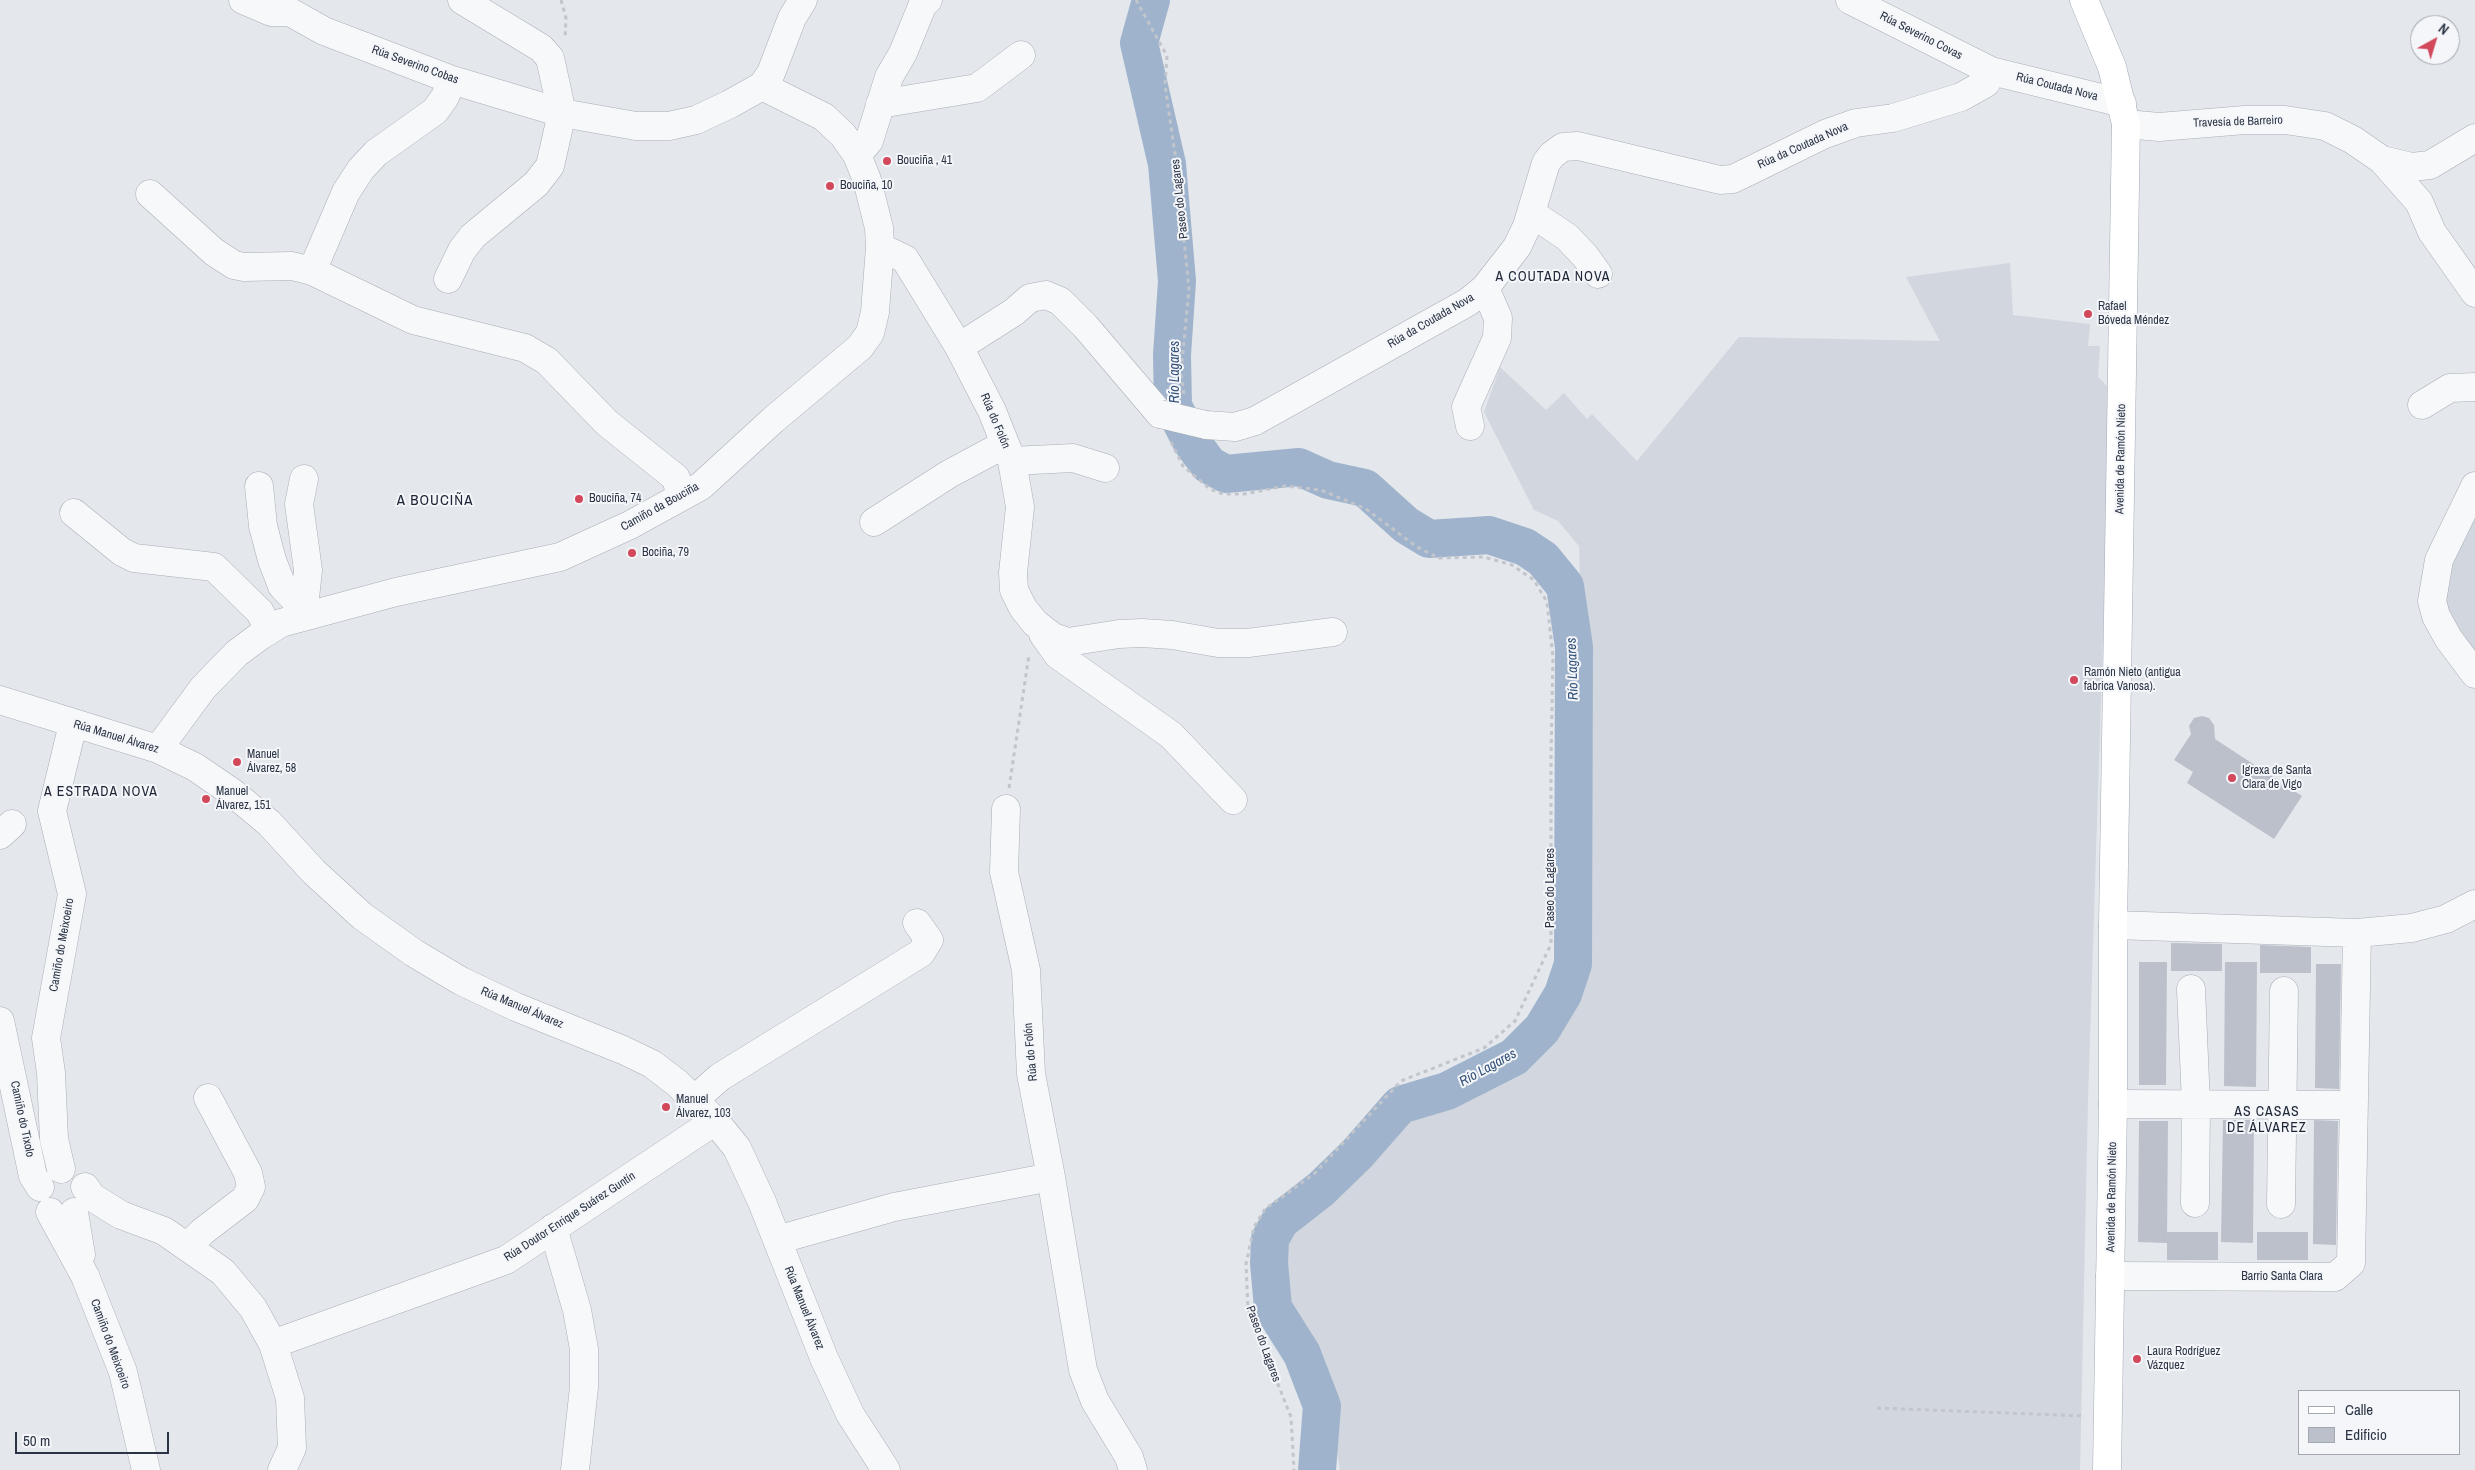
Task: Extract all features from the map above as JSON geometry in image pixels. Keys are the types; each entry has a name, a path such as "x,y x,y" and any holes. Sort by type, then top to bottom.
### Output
{"main road":[{"name":"Avenida de Ramón Nieto","path":"2084,0 2112,67 2124,114 2107,1470"}],"street":[{"path":"243,0 271,12 283,6"},
{"path":"448,279 462,250 473,236 536,184 550,166 562,113 550,58 541,48 462,0"},
{"path":"762,86 771,73 792,18 803,0"},
{"path":"857,155 869,141 889,77 903,53 924,4 928,0"},
{"name":"Rúa Severino Covas","path":"1850,0 1992,71"},
{"name":"Rúa Severino Cobas","path":"283,6 324,31 452,80 562,113 636,126 669,126 696,120 762,86"},
{"path":"880,104 977,88 1021,55"},
{"name":"Rúa Coutada Nova","path":"1992,71 2124,114"},
{"name":"Rúa da Coutada Nova","path":"1165,425 1206,424 1235,427 1255,421 1468,302 1485,288 1517,248 1531,213 1546,163 1552,155 1563,147 1578,146 1720,180 1733,179 1825,134 1856,123 1893,118 1961,97 1986,83 1992,71"},
{"path":"312,271 346,192 361,169 376,153 435,111 445,98 452,80"},
{"name":"Camiño da Bouciña","path":"158,749 203,688 237,653 269,630 303,613 560,557 630,525 701,486 773,420 860,347 870,333 875,312 880,247 879,228 867,180 857,155 843,135 824,117 762,86"},
{"name":"Travesía de Barreiro","path":"2124,114 2160,127 2245,120 2285,120 2325,126 2352,140 2382,160 2412,167 2430,165"},
{"path":"2419,202 2430,165 2475,138"},
{"path":"2382,160 2419,202 2432,232 2475,293"},
{"path":"150,194 225,260 244,268 292,266 312,271 413,320 525,348 547,361 607,423 676,478 681,497"},
{"path":"1531,213 1567,238 1585,256 1598,274"},
{"name":"Rúa do Folón","path":"880,247 905,259 959,347 992,411 1008,452 1020,507 1013,573 1014,590 1023,608 1058,655 1171,735 1234,800"},
{"path":"1470,426 1466,407 1497,338 1498,318 1485,288"},
{"path":"959,347 1014,312 1030,298 1046,295 1060,301 1086,327 1165,425"},
{"path":"2422,404 2450,388 2475,387"},
{"path":"874,522 949,474 1008,452 1073,458 1104,468"},
{"path":"303,613 308,570 299,504 304,479"},
{"path":"259,486 264,526 272,560 282,586 303,613"},
{"path":"2475,486 2439,560 2432,601 2436,616 2448,638 2475,674"},
{"path":"74,513 122,552 134,558 214,567 260,612 269,630"},
{"name":"Rúa do Folón","path":"1034,623 1053,637 1068,642 1083,642 1118,634 1142,633 1172,635 1218,643 1248,643 1333,632"},
{"name":"Rúa Manuel Álvarez","path":"0,700 158,749 195,767 233,793 269,824 314,872 362,916 414,954 461,981 516,1007 623,1050 652,1064 695,1099 737,1148 778,1240 824,1358 850,1414 886,1470"},
{"name":"Camiño do Meixoeiro","path":"61,1169 54,1139 51,1073 46,1038 72,894 52,811 74,724"},
{"name":"Rúa do Folón","path":"1006,808 1004,872 1026,970 1031,1074 1051,1177 1083,1370 1095,1401 1129,1458 1133,1470"},
{"path":"2113,925 2357,933 2412,928 2446,919 2475,904"},
{"path":"695,1099 720,1077 921,953 928,940 917,923"},
{"name":"Barrio Santa Clara","path":"2110,1276 2335,1277 2351,1263 2357,933"},
{"path":"2191,990 2196,1104 2195,1204"},
{"path":"2281,1204 2284,991"},
{"name":"Camiño do Tixolo","path":"0,1021 34,1176 40,1186 41,1201 72,1205"},
{"path":"187,1247 202,1232 245,1198 251,1187 248,1173 208,1098"},
{"path":"2113,1104 2353,1104"},
{"name":"Rúa Doutor Enrique Suárez Guntín","path":"273,1344 506,1260 715,1121"},
{"path":"40,1186 48,1174 61,1169 76,1174 72,1205 92,1197 121,1215 164,1231 223,1272 253,1308 273,1344 290,1398 292,1448 282,1470"},
{"path":"778,1240 894,1207 1051,1177"},
{"name":"Camiño do Meixoeiro","path":"72,1205 85,1276 123,1372 146,1470"},
{"path":"553,1228 577,1310 584,1349 584,1387 575,1470"}],"path":[{"path":"550,58 564,46 566,18 561,0"},
{"name":"Paseo do Lagares","path":"1136,1 1167,56 1165,86 1176,162 1189,289 1181,373 1184,398"},
{"name":"Paseo do Lagares","path":"1165,425 1183,466 1210,488 1223,494 1244,494 1284,486 1321,490 1366,509 1417,547 1439,558 1484,557 1512,564 1534,580 1547,602 1553,657 1550,944 1515,1021 1484,1048 1401,1081 1314,1174 1265,1209 1254,1227 1246,1264 1248,1309 1291,1418 1294,1470"},
{"path":"1006,808 1034,623"},
{"path":"1877,1408 2108,1416"}],"shaded area":[{"path":"2010,263 2013,315 2090,324 2088,346 2100,346 2098,377 2111,390 2088,1100 2080,1470 1340,1470 1321,1353 1297,1326 1275,1240 1284,1226 1330,1187 1369,1148 1398,1112 1440,1101 1524,1059 1538,1047 1567,1008 1581,974 1583,687 1579,546 1558,521 1534,510 1484,412 1500,367 1546,410 1564,393 1587,419 1592,414 1637,461 1739,337 1940,341 1906,277"},
{"path":"2475,511 2475,662 2439,603 2448,561"}],"building":[{"name":"Igrexa de Santa Clara de Vigo","path":"2202,716 2209,718 2214,725 2215,739 2302,796 2274,839 2187,783 2193,772 2174,760 2191,734 2189,726 2194,718"},
{"path":"2171,943 2222,944 2222,971 2171,971"},
{"path":"2260,945 2311,947 2311,973 2260,973"},
{"path":"2139,962 2167,962 2166,1085 2139,1085"},
{"path":"2225,962 2257,962 2256,1087 2224,1086"},
{"path":"2316,964 2341,964 2339,1089 2315,1088"},
{"path":"2223,1120 2254,1120 2253,1243 2221,1242"},
{"path":"2314,1120 2338,1121 2336,1245 2313,1244"},
{"path":"2139,1121 2168,1121 2167,1243 2138,1242"},
{"path":"2167,1232 2218,1232 2218,1260 2167,1260"},
{"path":"2257,1232 2308,1232 2308,1260 2257,1260"}],"waterway":[{"name":"Río Lagares","path":"1151,0 1139,43 1167,164 1177,281 1172,355 1173,406 1191,441 1209,465 1226,474 1299,467 1328,480 1365,488 1406,525 1429,539 1489,535 1525,547 1543,559 1565,586 1574,647 1573,964 1563,994 1542,1029 1514,1057 1447,1091 1400,1105 1357,1154 1321,1189 1280,1221 1270,1239 1269,1263 1273,1308 1302,1354 1322,1406 1317,1470"}],"place":[{"name":"Bouciña , 41","path":"887,161"},
{"name":"Bouciña, 10","path":"830,186"},
{"name":"Rafael Bóveda Méndez","path":"2088,314"},
{"name":"Bouciña, 74","path":"579,499"},
{"name":"Bociña, 79","path":"632,553"},
{"name":"Ramón Nieto (antigua fabrica Vanosa).","path":"2074,680"},
{"name":"Manuel Álvarez, 58","path":"237,762"},
{"name":"Igrexa de Santa Clara de Vigo","path":"2232,778"},
{"name":"Manuel Álvarez, 151","path":"206,799"},
{"name":"Manuel Álvarez, 103","path":"666,1107"},
{"name":"Laura Rodríguez Vázquez","path":"2137,1359"}],"district":[{"name":"A COUTADA NOVA","path":"1553,277"},
{"name":"A BOUCIÑA","path":"435,501"},
{"name":"A ESTRADA NOVA","path":"101,792"},
{"name":"AS CASAS DE ÁLVAREZ","path":"2267,1120"}]}
